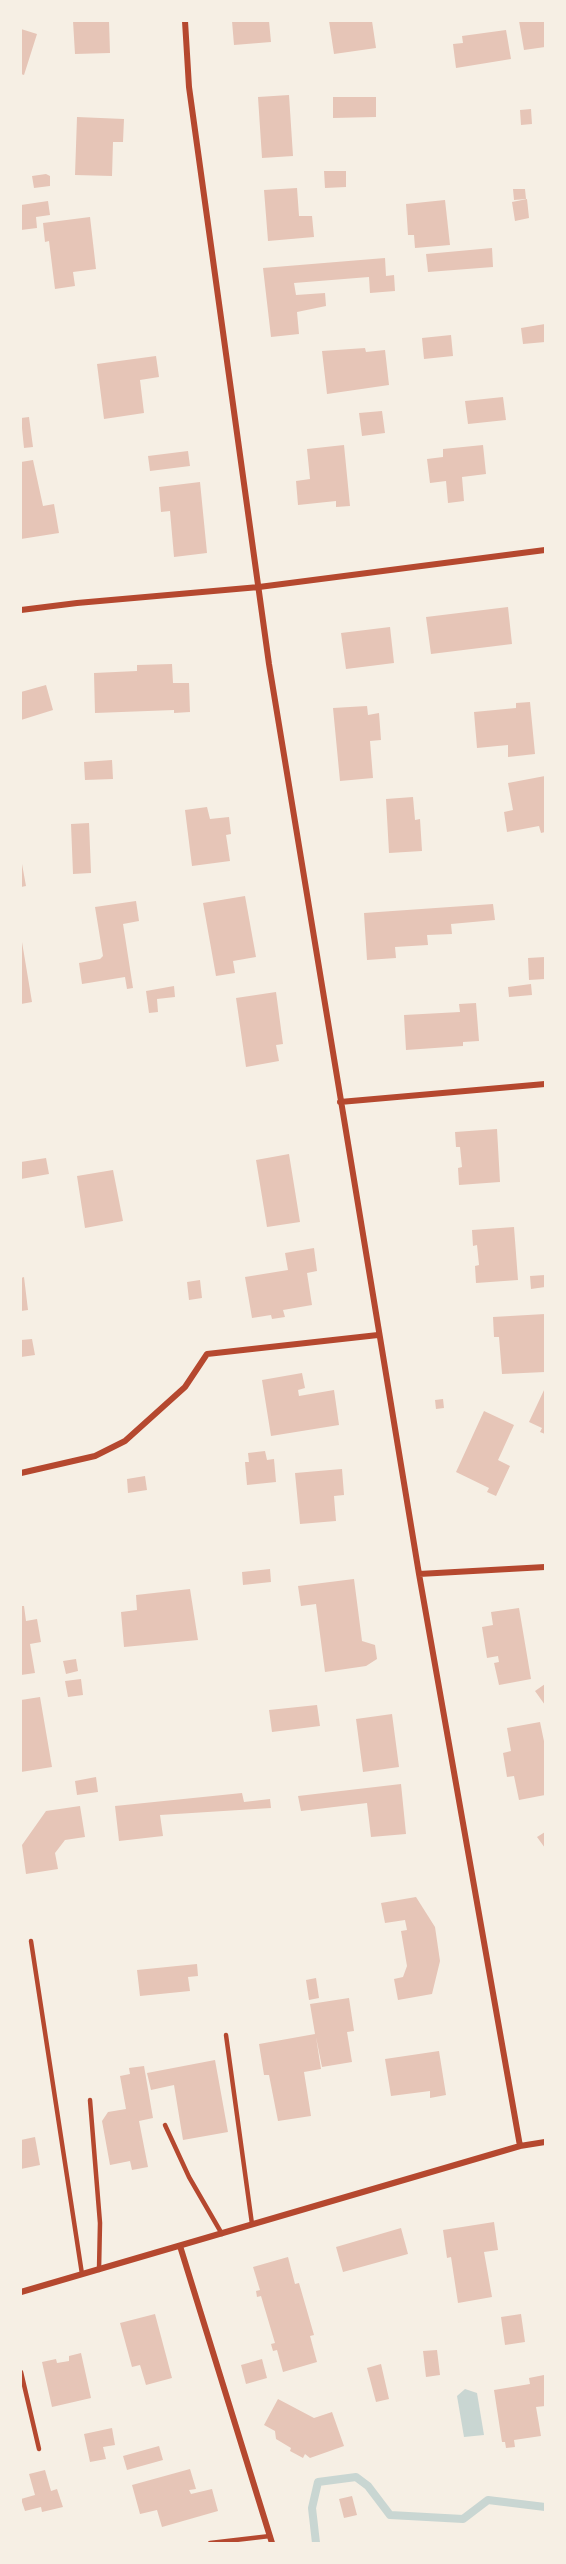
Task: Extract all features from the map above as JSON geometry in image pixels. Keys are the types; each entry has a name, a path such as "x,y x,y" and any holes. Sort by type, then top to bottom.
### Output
{"street":[{"path":"185,21 190,99 259,587 340,1102 419,1574 520,2146"},
{"path":"21,610 259,587 545,550"},
{"path":"340,1102 545,1084"},
{"path":"21,1473 95,1456 125,1442 185,1387 207,1354 378,1335"},
{"path":"419,1574 545,1567"},
{"path":"21,2292 520,2146 545,2142"},
{"path":"180,2246 271,2539"}],"lane":[{"path":"31,1941 82,2274"},
{"path":"226,2035 252,2224"},
{"path":"90,2100 100,2223 99,2270"},
{"path":"165,2125 189,2177 222,2234"},
{"path":"21,2372 39,2449"},
{"path":"210,2543 271,2539"}],"shaded area":[{"path":"465,2389 477,2393 484,2435 464,2437 457,2396"}],"building":[{"path":"73,21 109,21 110,53 75,54"},
{"path":"232,21 269,21 271,42 234,45"},
{"path":"329,21 372,21 376,48 334,54"},
{"path":"519,21 545,21 545,47 524,50"},
{"path":"21,29 37,34 24,75 21,74"},
{"path":"506,30 511,59 456,68 453,44 463,43 462,36"},
{"path":"289,95 293,156 262,158 258,97"},
{"path":"333,97 376,97 376,117 333,118"},
{"path":"531,109 532,124 521,125 520,110"},
{"path":"77,117 124,119 123,142 113,142 112,176 75,175"},
{"path":"324,171 346,171 346,187 325,188"},
{"path":"46,174 50,176 50,186 34,188 32,176"},
{"path":"297,188 299,216 312,216 314,237 268,241 264,190"},
{"path":"513,189 525,189 526,199 514,200"},
{"path":"527,199 529,218 515,221 512,202"},
{"path":"445,200 450,245 415,248 414,235 408,235 406,204"},
{"path":"48,201 50,215 36,217 37,228 21,230 21,205"},
{"path":"90,217 96,269 73,272 75,286 55,289 49,241 45,242 43,223"},
{"path":"492,248 493,267 428,272 426,254"},
{"path":"385,258 386,276 394,275 395,291 370,293 369,277 294,283 296,295 325,293 326,306 297,312 299,334 271,337 263,268"},
{"path":"545,324 545,342 523,344 521,328"},
{"path":"451,335 453,356 424,359 422,338"},
{"path":"365,348 366,352 385,350 389,385 327,394 322,351"},
{"path":"156,356 159,377 140,380 144,413 104,419 97,364"},
{"path":"503,397 506,420 468,424 465,401"},
{"path":"382,411 385,433 362,436 359,413"},
{"path":"29,417 33,447 24,448 21,418"},
{"path":"344,445 350,506 336,507 336,501 298,505 296,481 310,479 307,449"},
{"path":"483,445 486,474 462,477 464,501 448,503 446,481 430,483 427,459 443,457 443,449"},
{"path":"188,451 190,466 150,471 148,456"},
{"path":"33,460 43,506 54,504 59,533 21,539 21,462"},
{"path":"200,482 207,553 174,557 170,511 161,512 159,487"},
{"path":"508,607 512,644 431,654 426,617"},
{"path":"390,627 394,663 346,669 341,633"},
{"path":"172,664 173,683 189,683 190,712 174,713 174,710 95,713 94,673 137,671 137,665"},
{"path":"46,685 53,710 21,720 21,692"},
{"path":"530,702 535,754 508,757 508,745 477,748 474,712 516,708 516,703"},
{"path":"367,706 368,715 379,713 381,740 370,741 373,778 340,781 333,708"},
{"path":"112,760 113,779 85,780 84,762"},
{"path":"545,776 545,832 541,833 539,826 507,832 504,812 513,810 508,783"},
{"path":"413,797 415,820 420,819 422,851 389,853 386,799"},
{"path":"207,807 210,819 229,817 231,834 226,835 230,861 192,866 185,810"},
{"path":"89,823 91,873 73,874 71,824"},
{"path":"21,865 26,886 21,887"},
{"path":"245,896 256,957 233,961 235,973 216,976 203,903"},
{"path":"136,901 139,921 123,924 133,988 127,989 125,977 82,984 79,963 100,959 103,956 95,907"},
{"path":"493,904 495,920 451,924 452,934 427,935 428,945 395,947 396,958 367,960 364,913"},
{"path":"21,936 32,1002 21,1004"},
{"path":"545,957 545,979 529,980 528,958"},
{"path":"531,984 532,995 509,997 508,987"},
{"path":"174,986 175,997 157,999 158,1012 149,1013 146,991"},
{"path":"276,992 283,1044 276,1045 279,1061 246,1067 236,998"},
{"path":"476,1003 479,1041 463,1042 463,1046 406,1050 404,1015 460,1012 459,1004"},
{"path":"497,1129 500,1182 459,1185 458,1168 462,1167 460,1147 456,1147 455,1132"},
{"path":"289,1154 300,1222 267,1227 256,1160"},
{"path":"46,1158 49,1174 21,1179 21,1162"},
{"path":"113,1170 123,1221 85,1228 77,1176"},
{"path":"514,1227 518,1280 476,1283 475,1266 479,1265 477,1245 473,1246 472,1230"},
{"path":"314,1248 317,1271 307,1273 312,1305 283,1310 285,1317 272,1319 271,1315 252,1318 245,1277 288,1270 285,1253"},
{"path":"545,1275 545,1287 531,1289 530,1276"},
{"path":"24,1277 28,1310 21,1311 21,1278"},
{"path":"200,1280 202,1298 189,1300 187,1282"},
{"path":"545,1314 545,1372 502,1374 499,1337 494,1337 493,1317"},
{"path":"32,1339 35,1355 21,1357 21,1340"},
{"path":"302,1373 305,1388 298,1390 299,1396 334,1390 339,1425 271,1436 262,1380"},
{"path":"545,1388 545,1434 540,1432 542,1428 529,1422"},
{"path":"443,1399 444,1408 436,1409 435,1400"},
{"path":"484,1411 514,1425 498,1460 510,1466 496,1496 487,1492 489,1488 456,1472"},
{"path":"265,1451 267,1460 274,1459 276,1482 247,1485 245,1462 249,1462 248,1453"},
{"path":"342,1469 344,1495 334,1496 336,1521 300,1524 295,1473"},
{"path":"145,1476 147,1490 128,1493 127,1479"},
{"path":"270,1569 271,1582 243,1585 242,1572"},
{"path":"354,1579 362,1641 375,1645 377,1659 366,1666 325,1672 316,1604 301,1606 298,1586"},
{"path":"190,1589 198,1640 124,1647 121,1612 137,1610 136,1595"},
{"path":"21,1606 24,1606 26,1621 37,1619 41,1642 30,1644 35,1673 21,1675"},
{"path":"519,1608 531,1679 499,1685 494,1663 499,1662 498,1656 487,1658 482,1627 493,1625 491,1612"},
{"path":"76,1659 78,1671 66,1674 63,1661"},
{"path":"81,1679 83,1695 68,1697 65,1681"},
{"path":"545,1684 545,1705 535,1691"},
{"path":"40,1697 52,1767 21,1772 21,1700"},
{"path":"317,1705 320,1726 272,1732 269,1710"},
{"path":"392,1714 399,1767 363,1772 356,1719"},
{"path":"540,1722 545,1746 545,1795 519,1800 514,1776 507,1777 503,1753 511,1751 507,1728"},
{"path":"96,1777 98,1792 77,1795 75,1781"},
{"path":"401,1784 406,1834 371,1837 367,1803 301,1811 298,1796"},
{"path":"242,1793 244,1802 270,1799 271,1808 160,1815 163,1836 119,1841 115,1806"},
{"path":"80,1806 85,1837 65,1840 55,1853 58,1869 26,1874 22,1845 46,1811"},
{"path":"545,1832 545,1848 537,1837"},
{"path":"416,1897 435,1927 440,1961 432,1994 398,2000 394,1979 403,1977 407,1966 401,1931 407,1930 405,1920 385,1923 381,1903"},
{"path":"197,1964 198,1976 188,1977 190,1991 140,1996 137,1970"},
{"path":"316,1978 319,1998 309,2000 306,1980"},
{"path":"349,1998 354,2031 347,2032 352,2062 322,2067 316,2037 321,2069 304,2072 311,2116 278,2121 269,2075 264,2075 259,2044 315,2034 310,2004"},
{"path":"439,2051 446,2095 430,2098 430,2091 391,2096 385,2059"},
{"path":"215,2060 228,2132 183,2140 174,2085 151,2090 147,2073"},
{"path":"144,2066 153,2118 139,2121 148,2167 132,2170 130,2161 110,2165 102,2121 108,2112 126,2109 120,2076 130,2074 129,2068"},
{"path":"35,2137 40,2165 21,2169 21,2140"},
{"path":"494,2222 498,2250 484,2252 492,2297 458,2303 451,2257 447,2258 443,2230"},
{"path":"401,2228 408,2254 343,2272 336,2247"},
{"path":"288,2257 295,2284 299,2283 314,2335 310,2336 317,2362 283,2372 277,2350 273,2351 271,2344 275,2343 261,2296 257,2297 256,2291 260,2290 253,2267"},
{"path":"155,2314 172,2378 146,2385 140,2365 132,2367 120,2323"},
{"path":"521,2314 525,2342 505,2345 501,2317"},
{"path":"437,2350 440,2375 426,2377 423,2351"},
{"path":"81,2353 91,2398 52,2407 42,2362 56,2359 57,2363 69,2361 69,2356"},
{"path":"262,2359 267,2378 246,2384 241,2365"},
{"path":"381,2364 389,2399 376,2402 367,2368"},
{"path":"544,2375 545,2406 536,2407 541,2436 514,2440 515,2447 506,2448 505,2442 502,2442 494,2390 530,2384 529,2378"},
{"path":"278,2399 314,2418 332,2412 344,2446 310,2458 305,2454 303,2458 290,2451 291,2448 276,2439 275,2431 264,2425"},
{"path":"112,2428 115,2445 103,2447 106,2459 90,2462 84,2434"},
{"path":"159,2446 163,2460 127,2470 123,2456"},
{"path":"190,2469 196,2489 189,2490 191,2494 212,2489 218,2511 162,2527 157,2510 140,2514 132,2485"},
{"path":"45,2470 51,2491 57,2489 63,2507 42,2512 41,2507 25,2511 21,2499 35,2495 29,2474"},
{"path":"352,2496 357,2515 344,2518 339,2499"}],"waterway":[{"path":"316,2543 312,2508 318,2482 356,2477 368,2486 390,2515 463,2519 488,2500 545,2507"}]}
